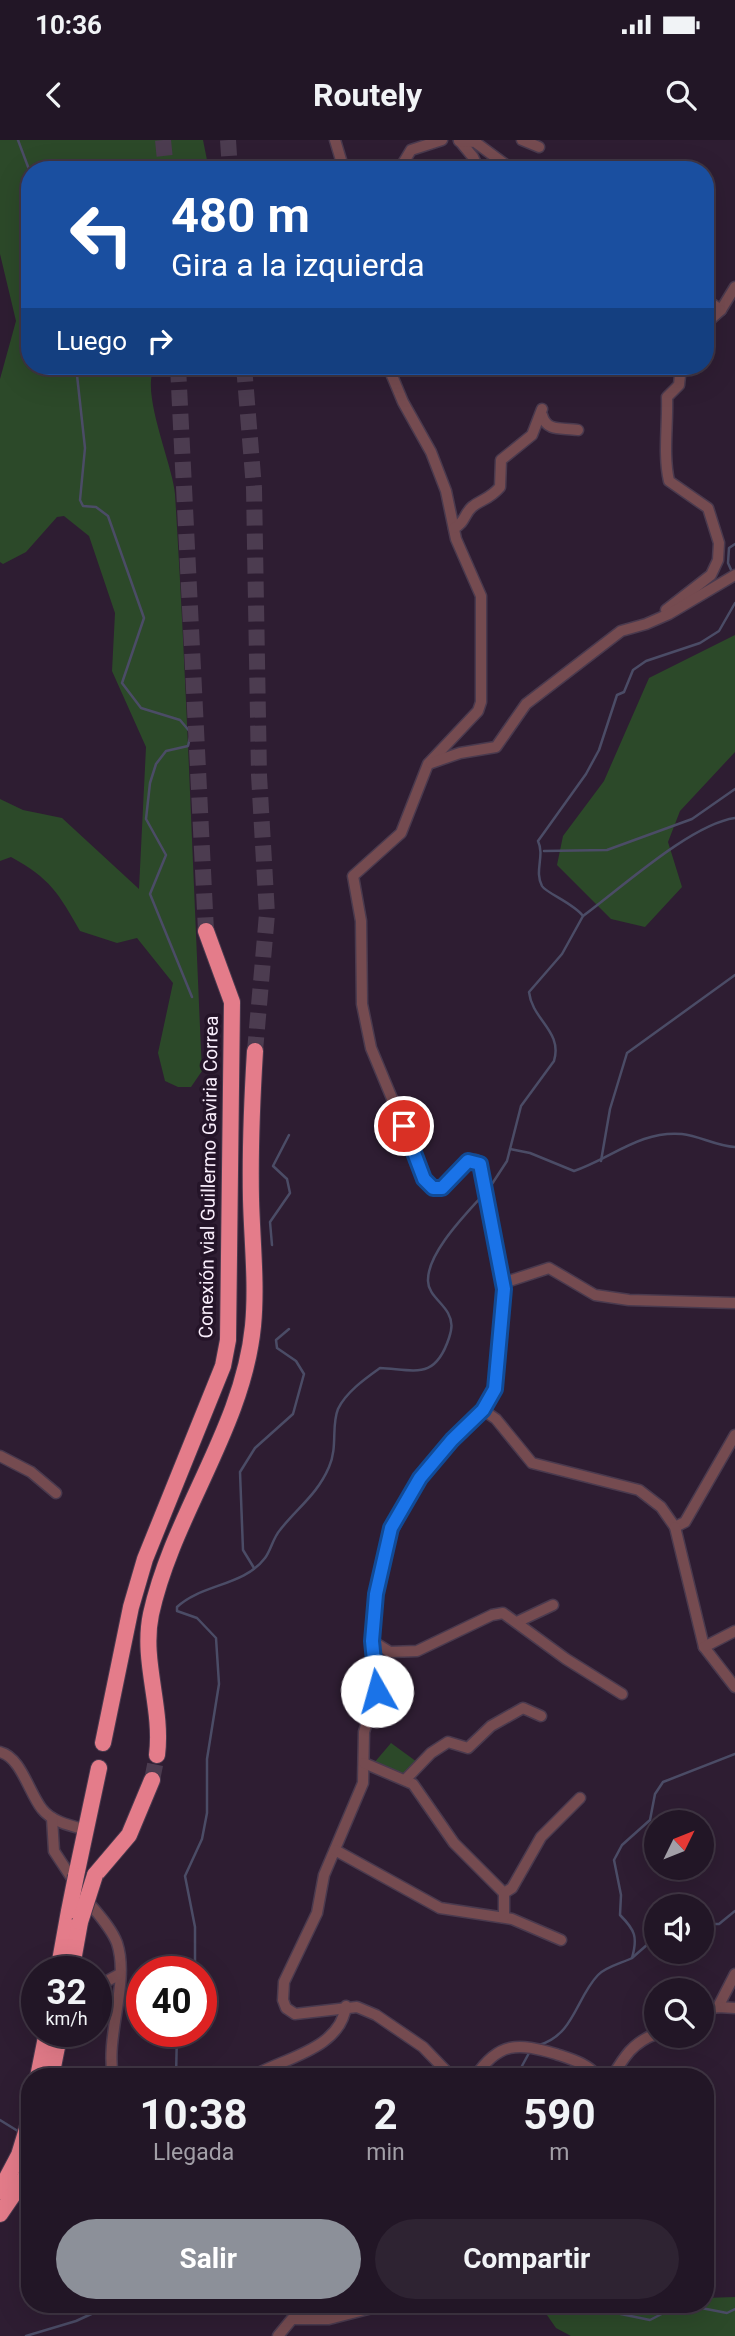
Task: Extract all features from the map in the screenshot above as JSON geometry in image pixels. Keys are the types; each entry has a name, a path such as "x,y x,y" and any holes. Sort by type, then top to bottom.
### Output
{"highway":[{"name":"Conexión vial Guillermo Gaviria Correa","path":"103,1743 131,1607 145,1559 223,1366 228,1340 232,1002 206,931"},
{"path":"157,1755 158,1707 148,1655 151,1614 174,1542 237,1396 253,1326 251,1197 255,1051"},
{"path":"72,1956 76,1877 99,1768"},
{"path":"63,1956 75,1917 95,1875 129,1835 152,1780"},
{"path":"40,2068 44,2047"},
{"path":"53,2068 57,2047"},
{"path":"0,2191 21,2148"},
{"path":"0,2214 21,2183"}],"street":[{"path":"335,140 341,161"},
{"path":"404,161 411,150 442,140"},
{"path":"459,140 475,142 501,161"},
{"path":"459,140 476,161"},
{"path":"522,140 539,147"},
{"path":"714,316 735,287"},
{"path":"714,305 721,310"},
{"path":"392,375 403,402 431,452 446,491 454,528 481,599 481,706 428,764 401,833 353,876 361,921 362,1004 373,1058 428,1185 442,1188 465,1163 472,1160 481,1166 503,1283 498,1375 494,1394 483,1410 452,1440 420,1478 391,1528 376,1594 372,1641 377,1691 364,1728 363,1783 324,1875 317,1913 289,1967 283,2000 286,2008 295,2014 346,2006 376,2015 423,2047 443,2068"},
{"path":"653,621 711,575 718,560 719,543 708,508 668,481 665,460 668,439 667,397 679,385 680,375"},
{"path":"454,528 462,524 474,506 489,499 500,487 501,460 532,435 542,412 543,421 554,429 578,430"},
{"path":"428,764 460,753 496,747 532,698 621,631 669,614 735,575"},
{"path":"503,1283 549,1268 595,1295 629,1300 735,1303"},
{"path":"483,1410 496,1419 532,1462 639,1490 662,1507 675,1527 704,1647 735,1687"},
{"path":"675,1527 685,1522 735,1435"},
{"path":"0,1456 31,1472 56,1493"},
{"path":"517,1622 553,1605"},
{"path":"372,1641 390,1653 417,1651 492,1615 503,1613 566,1659 622,1694"},
{"path":"704,1647 735,1631"},
{"path":"405,1780 431,1753 448,1742 468,1748 491,1726 523,1708 541,1716"},
{"path":"0,1752 10,1756 42,1810 52,1818 87,1830"},
{"path":"364,1763 405,1780 420,1792 454,1843 504,1893 504,1917"},
{"path":"504,1893 512,1888 541,1837 580,1798"},
{"path":"52,1818 54,1851 116,1941 120,1974 113,2068"},
{"path":"335,1850 440,1908 504,1917 561,1940"},
{"path":"112,1979 120,1974"},
{"path":"718,2007 735,1974"},
{"path":"112,2000 116,2004"},
{"path":"267,2068 310,2050 328,2038 342,2021 346,2006"},
{"path":"714,2008 735,2008"},
{"path":"618,2068 629,2050 644,2040"},
{"path":"483,2068 499,2051 519,2046 533,2048 591,2068"},
{"path":"278,2336 292,2319 329,2319 353,2313"}],"green space":[{"path":"0,140 203,140 207,161 21,161 21,375 152,375 151,391 154,408 173,481 183,638 202,1071 191,1087 178,1087 165,1081 158,1053 173,983 137,938 117,943 80,931 59,897 35,872 11,857 0,861 0,799 23,810 62,818 139,889 146,747 112,671 115,613 89,536 64,516 57,517 26,552 3,564 0,562 0,379 16,321 0,254"},
{"path":"735,635 735,752 680,811 668,842 682,887 645,927 611,919 557,865 563,836 604,781 649,678"},
{"path":"391,1743 417,1762 405,1777 374,1763"},
{"path":"735,2297 735,2336 571,2336 556,2328 546,2313 714,2313 714,2298"}],"waterway":[{"path":"18,140 26,161"},
{"path":"77,375 85,448 80,500 83,506 96,507 108,516 144,618 122,683 141,708 180,720 191,733 188,746 166,751 156,764 150,783 146,819 166,855 150,894 192,997"},
{"path":"732,572 728,563 729,548 735,544"},
{"path":"490,1187 507,1161 521,1106 554,1061 556,1051 551,1033 535,1010 529,992 562,954 583,916 542,886 538,841 586,774 599,750 617,695 624,692 633,670 646,661 700,643 719,631 735,603"},
{"path":"544,851 607,850 692,819 735,789"},
{"path":"583,916 677,845 717,823 735,818"},
{"path":"601,1161 610,1109 627,1053 735,975"},
{"path":"510,1149 530,1153 574,1171 653,1136 682,1134 735,1147"},
{"path":"272,1245 270,1222 290,1193 287,1179 273,1166 289,1135"},
{"path":"195,1956 195,1927 185,1876 202,1839 207,1813 207,1759 219,1684 216,1638 197,1618 177,1611 177,1607 187,1599 246,1574 265,1558 286,1522 324,1477 332,1459 338,1409 351,1391 380,1368 423,1370 437,1361 449,1338 451,1322 450,1316 430,1290 429,1270 440,1246 483,1195"},
{"path":"254,1568 243,1550 240,1472 255,1448 293,1414 304,1374 296,1361 277,1348 276,1340 289,1329"},
{"path":"539,2045 551,2040 567,2025 601,1972 632,1958 635,1939 629,1925 620,1915 621,1895 614,1860 622,1845 650,1820 655,1794 663,1782 735,1754"},
{"path":"714,1924 719,1924 735,1911"},
{"path":"632,1958 644,1948"},
{"path":"176,2068 177,2047"},
{"path":"521,2068 529,2053"},
{"path":"0,2120 21,2133"},
{"path":"714,2310 727,2313 735,2309"},
{"path":"26,2336 94,2313"},
{"path":"616,2313 650,2320 664,2313"}],"tunnel":[{"path":"163,140 165,161"},
{"path":"228,140 229,161"},
{"path":"178,375 206,931"},
{"path":"245,375 254,488 259,775 267,914 255,1051"},
{"path":"152,1780 157,1755"}],"route":[{"path":"377,1691 372,1661 376,1594 391,1528 420,1478 452,1440 483,1410 494,1394 504,1299 490,1203 484,1189 480,1164 476,1160 468,1161 442,1188 433,1188 424,1179 404,1126"}]}
